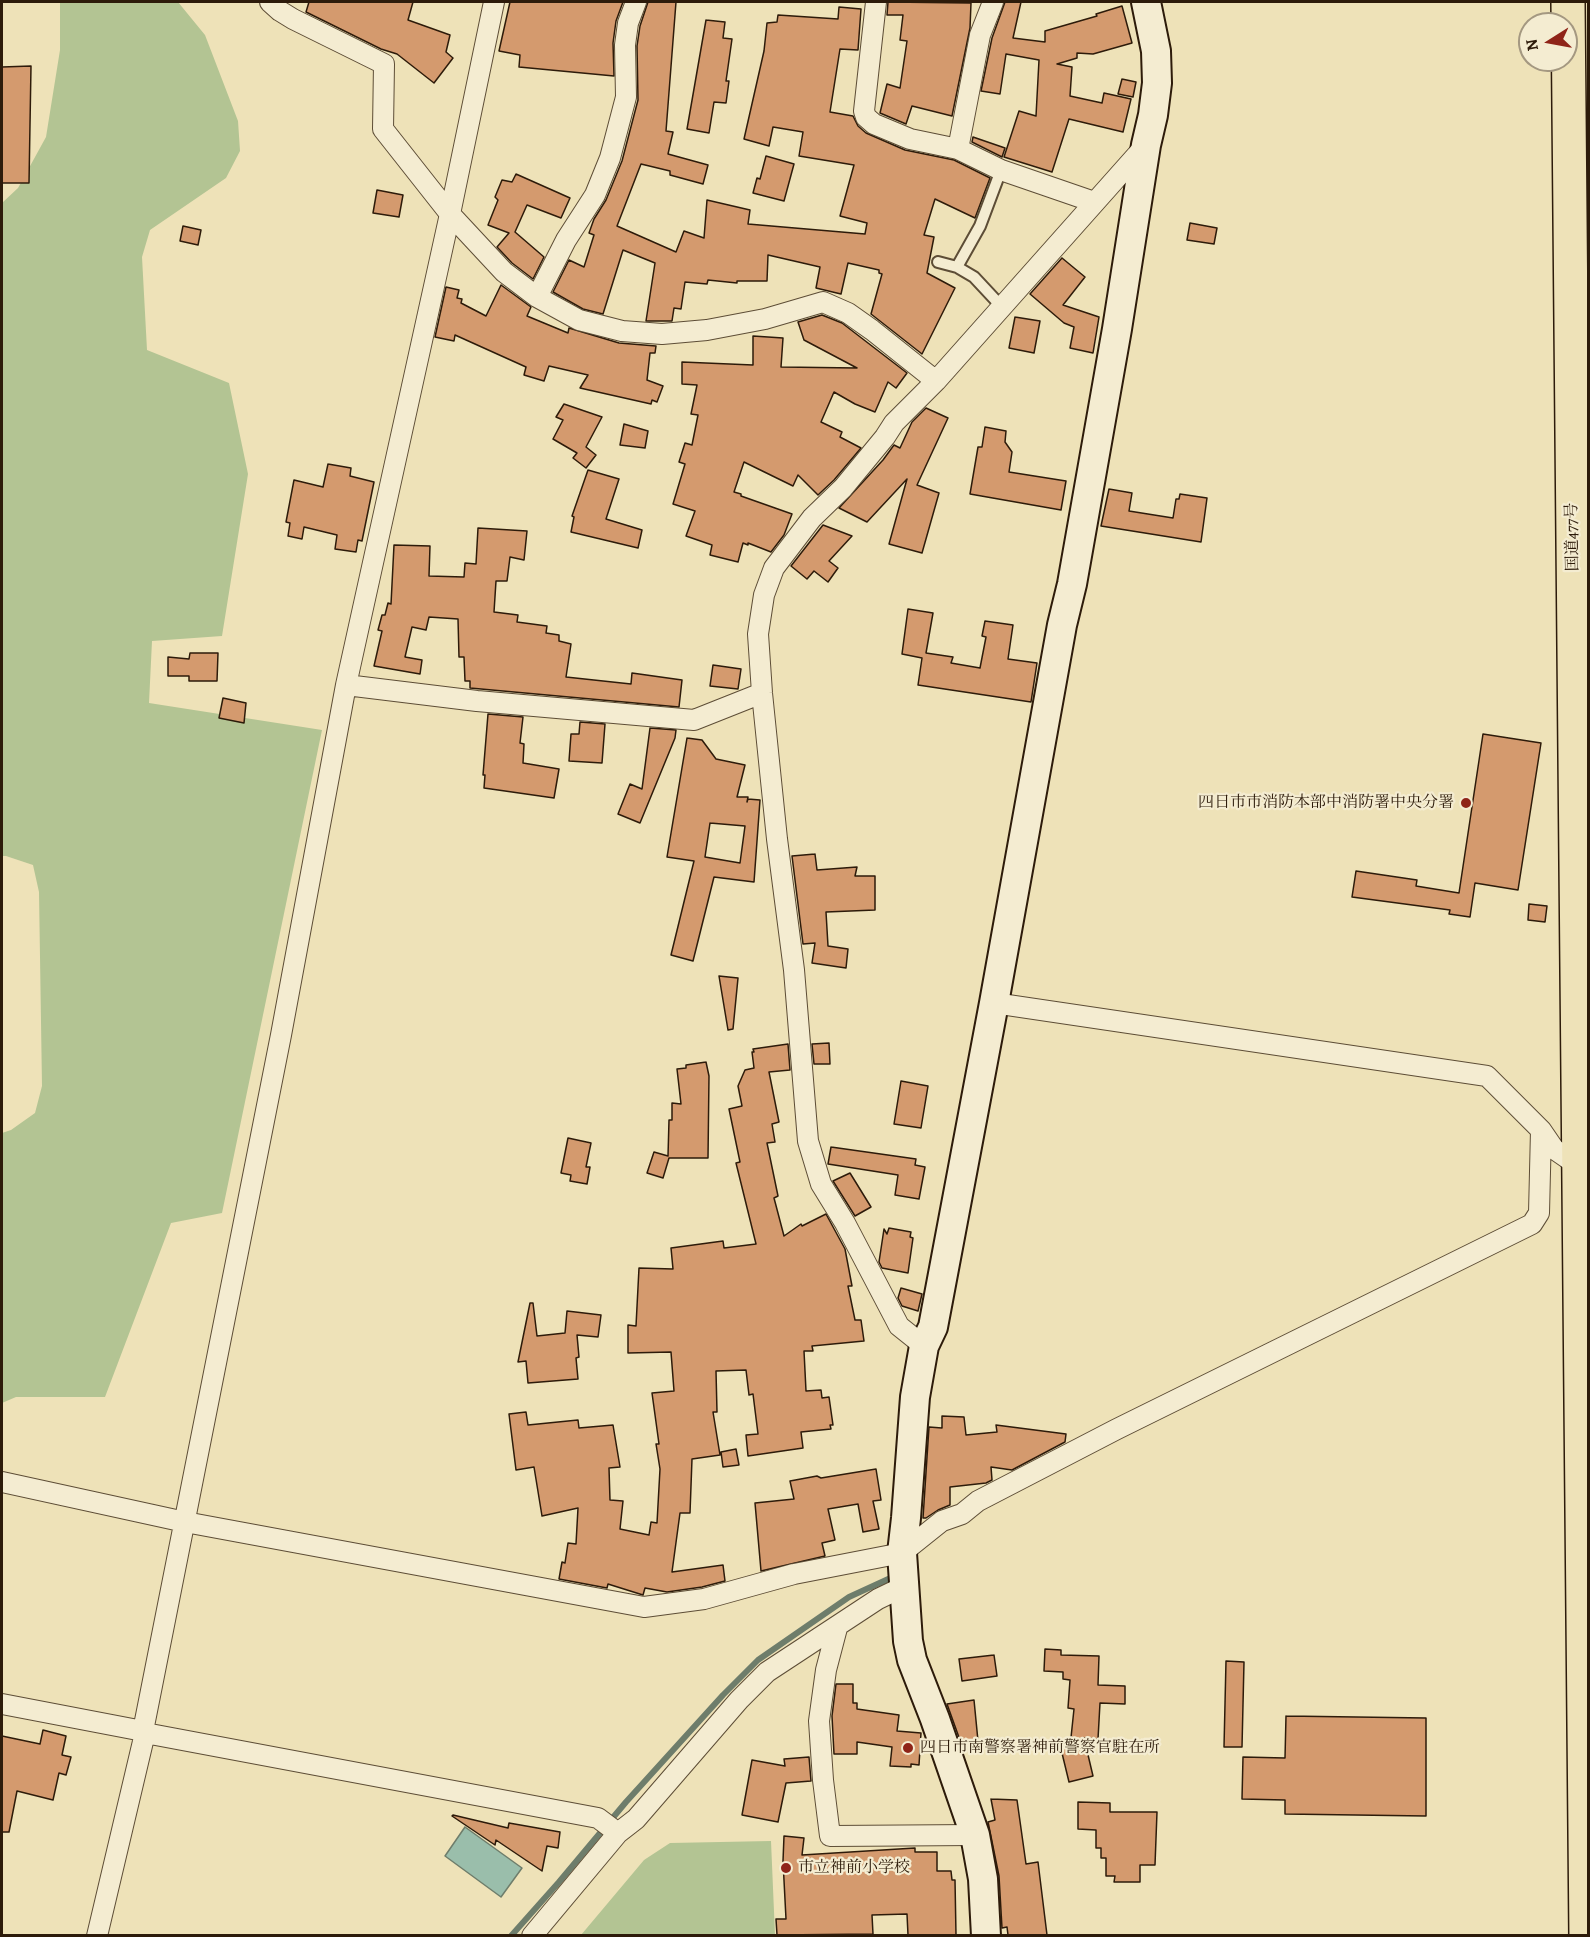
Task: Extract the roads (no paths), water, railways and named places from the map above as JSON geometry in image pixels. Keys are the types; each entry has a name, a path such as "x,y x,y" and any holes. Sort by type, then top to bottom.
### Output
{"highway":[{"name":"国道477号","path":"1568,2 1584,1169 1586,1935"}],"street":[{"path":"270,2 293,19 384,64 383,129 450,214 504,272 537,297 579,320 622,331 662,334 706,330 765,319 823,302 848,313 936,381"},
{"path":"97,1935 144,1732 279,1047 346,685 450,214 494,2"},
{"path":"537,297 566,240 596,195 610,158 626,97 625,45 628,23 636,2"},
{"path":"871,2 864,111 866,117 874,124 910,139 958,149 1001,170 1094,202"},
{"path":"958,149 980,35 993,2"},
{"path":"986,1935 983,1879 975,1835 912,1660 908,1641 903,1570 915,1397 924,1346 933,1327 994,1003 1107,387 1146,145 1153,116 1157,83 1156,51 1146,2"},
{"path":"924,1346 899,1326 845,1223 821,1184 808,1141 794,970 777,839 762,693 758,634 764,596 774,568 813,518 843,488 894,423 936,381 1146,145"},
{"path":"346,685 477,701 694,720 762,693"},
{"path":"994,1003 1487,1076 1540,1130 1554,1149 1584,1169"},
{"path":"532,1935 617,1833 636,1819 739,1700 767,1672 878,1599 942,1521 962,1514 998,1491 1128,1424 1532,1224 1539,1213 1540,1130"},
{"path":"2,1482 185,1522 645,1606 704,1599 794,1574 903,1570"},
{"path":"837,1628 826,1670 819,1721 830,1836 975,1835"},
{"path":"2,1704 598,1818 617,1833"}],"lane":[{"path":"957,267 980,226 1001,170"},
{"path":"938,261 957,267 974,277 1002,307"}],"waterway":[{"path":"511,1936 626,1802 723,1695 758,1660 849,1597 897,1575"}],"place":[{"name":"四日市市消防本部中消防署中央分署","path":"1466,803"},
{"name":"四日市南警察署神前警察官駐在所","path":"908,1748"},
{"name":"市立神前小学校","path":"786,1868"}]}
